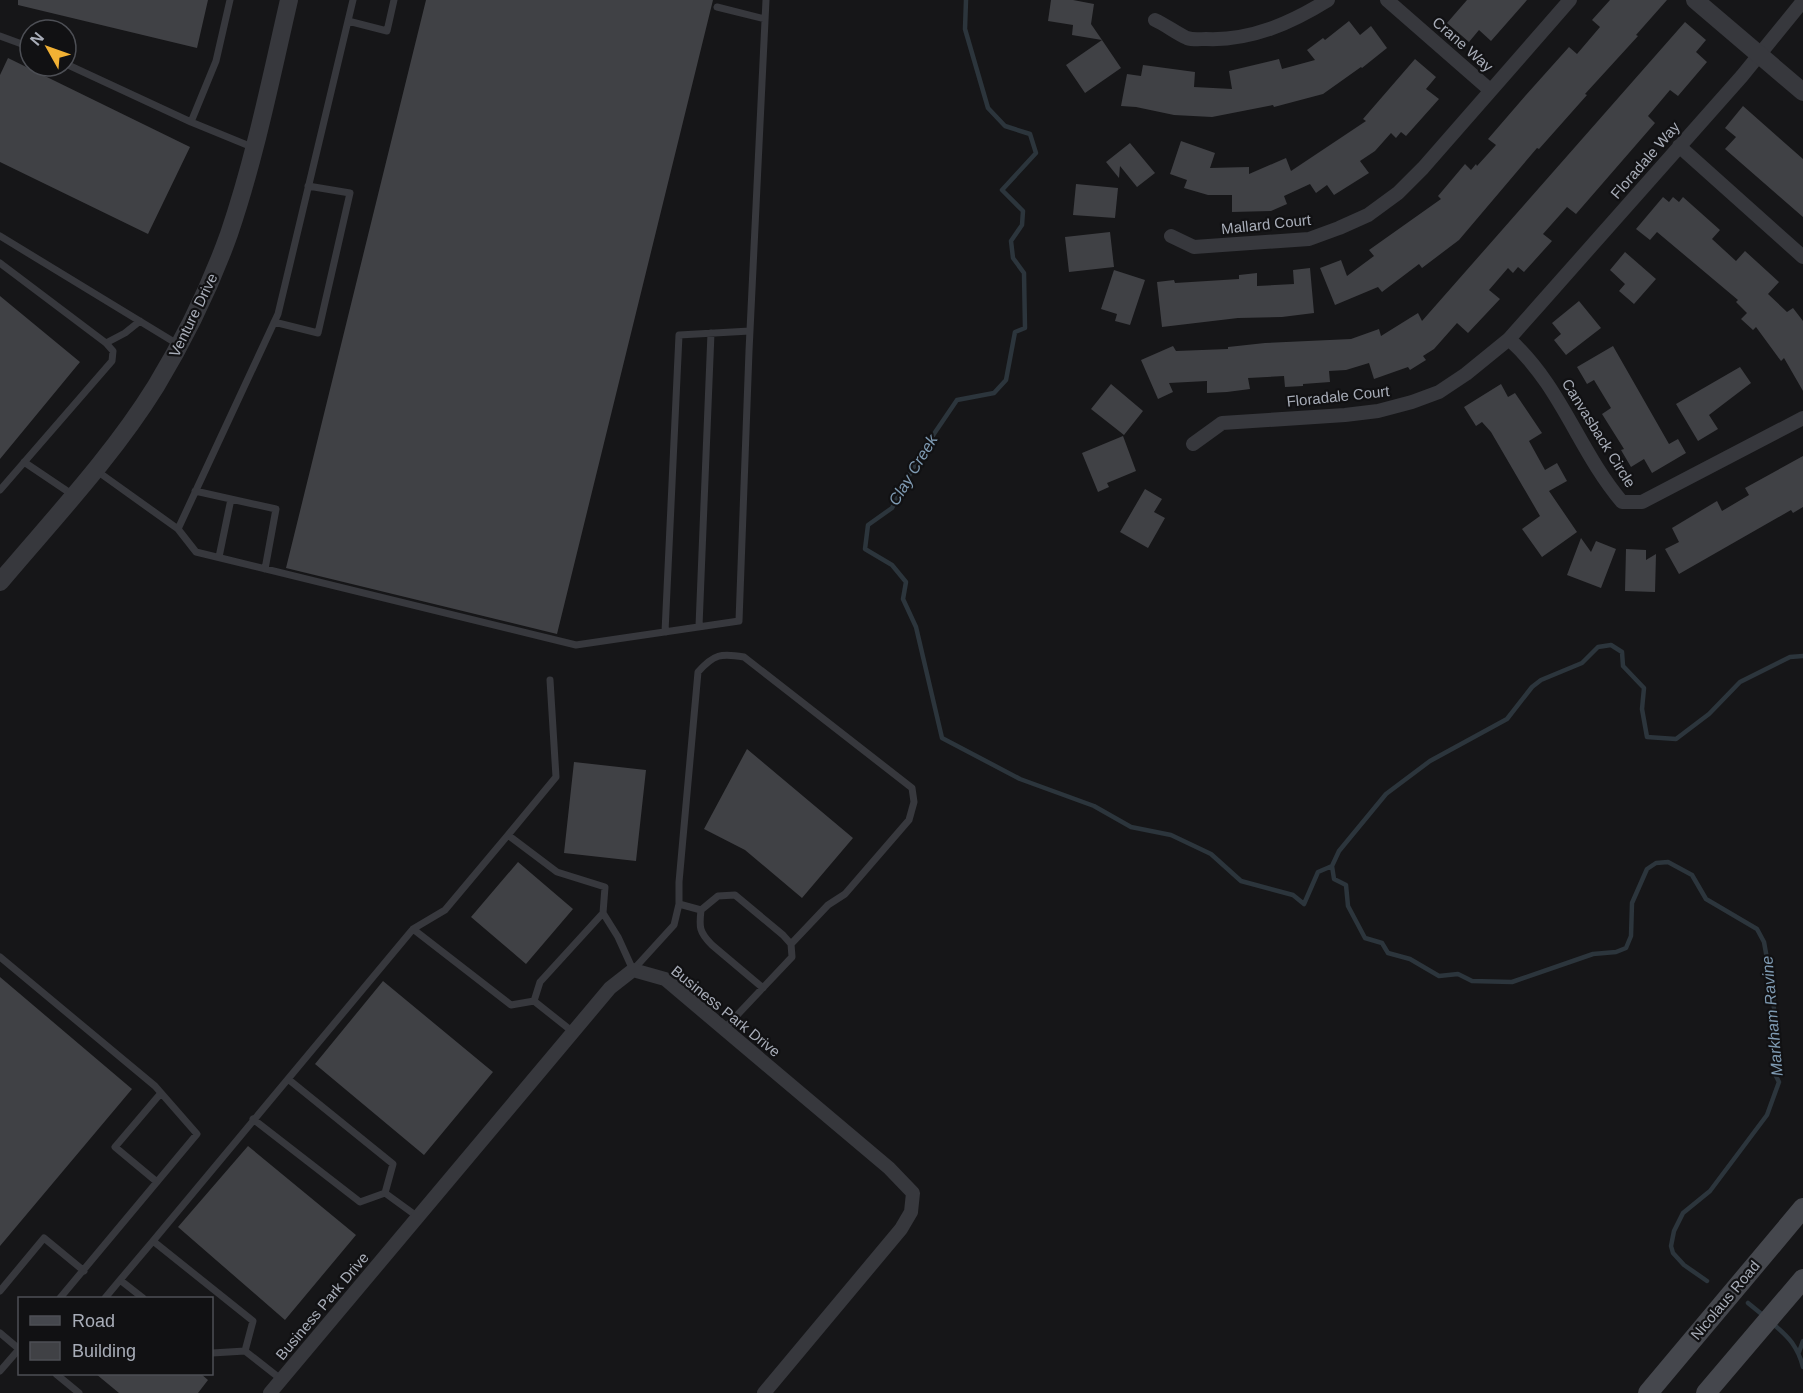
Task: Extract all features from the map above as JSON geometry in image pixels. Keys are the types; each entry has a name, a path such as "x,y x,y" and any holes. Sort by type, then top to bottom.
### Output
{"main road":[{"name":"Nicolaus Road","path":"1648,1393 1803,1208"},
{"path":"1706,1393 1803,1279"}],"street":[{"name":"Venture Drive","path":"0,582 94,469 155,387 179,345 216,269 229,232 254,148 289,0"},
{"path":"1155,20 1189,39 1219,40 1251,36 1277,27 1306,14 1328,0"},
{"name":"Crane Way","path":"1387,0 1490,90"},
{"name":"Mallard Court","path":"1170,236 1194,247 1309,239 1368,215 1398,193 1423,168 1570,0"},
{"path":"1695,0 1803,92"},
{"name":"Floradale Way","path":"1509,339 1759,56 1803,1"},
{"path":"1679,146 1803,257"},
{"name":"Canvasback Circle","path":"1509,339 1526,354 1550,385 1608,485 1622,502 1642,502 1803,418"},
{"name":"Floradale Court","path":"1193,444 1222,423 1345,415 1378,411 1412,402 1439,392 1466,374 1509,339"},
{"name":"Business Park Drive","path":"270,1393 610,988 633,970 665,979 902,1179 913,1192 911,1212 901,1229 764,1393"}],"lane":[{"path":"191,122 216,61 231,0"},
{"path":"178,529 278,314 353,0"},
{"path":"348,21 387,31 394,0"},
{"path":"94,469 178,529 196,552 576,645 739,621 766,0"},
{"path":"717,7 765,19"},
{"path":"0,36 18,43"},
{"path":"78,70 191,122 254,148"},
{"path":"274,322 318,333 350,193 308,186"},
{"path":"0,236 179,345"},
{"path":"0,263 106,343 113,351 112,361 0,490"},
{"path":"106,343 125,333 140,321"},
{"path":"665,632 679,335 750,330"},
{"path":"699,626 711,333"},
{"path":"24,462 73,495"},
{"path":"195,491 276,509 265,569"},
{"path":"219,557 231,499"},
{"path":"508,835 557,872 605,887 603,914 618,937 633,970 674,925 679,904 698,672 710,659 726,653 744,657 912,788 914,802 909,820 845,894 828,905 791,944"},
{"path":"107,1297 413,929 445,909 556,777 550,680"},
{"path":"724,1029 763,988 792,957 791,944 783,935 735,895 718,896 701,910 699,926 705,938 763,988"},
{"path":"679,904 701,910"},
{"path":"534,1001 540,982 603,914"},
{"path":"413,929 512,1005 534,1001 573,1032"},
{"path":"0,957 161,1093 197,1134 62,1297"},
{"path":"288,1079 393,1164 385,1193"},
{"path":"157,1182 115,1147 161,1093"},
{"path":"253,1119 360,1203 385,1193"},
{"path":"385,1193 418,1217"},
{"path":"0,1291 44,1238 84,1271"},
{"path":"153,1241 253,1321 245,1351"},
{"path":"120,1280 141,1297"},
{"path":"0,1334 18,1347"},
{"path":"0,1371 18,1349"},
{"path":"213,1353 245,1351 282,1380"},
{"path":"57,1375 79,1393"}],"building":[{"path":"18,0 208,0 197,48 18,5"},
{"path":"426,0 713,0 557,634 286,568"},
{"path":"1051,0 1073,0 1094,4 1091,24 1102,40 1072,35 1073,25 1048,21"},
{"path":"1467,0 1527,0 1491,41 1479,30 1469,42 1447,23"},
{"path":"1610,0 1667,0 1459,240 1422,268 1419,264 1382,292 1378,287 1335,305 1320,268 1341,260 1347,276 1374,256 1369,250 1441,199 1438,196 1465,164 1471,170 1476,164 1477,166 1496,145 1488,139 1526,95 1569,47 1577,54 1600,27 1592,20"},
{"path":"1349,21 1360,35 1371,26 1387,48 1323,94 1274,107 1273,105 1212,117 1174,115 1121,106 1127,74 1141,76 1143,65 1195,72 1194,87 1232,89 1229,71 1279,59 1282,69 1315,60 1307,50 1323,38 1325,40"},
{"path":"1685,22 1706,40 1696,52 1707,62 1678,96 1670,90 1648,116 1655,123 1576,214 1567,207 1543,234 1552,241 1524,272 1518,267 1513,273 1508,268 1489,290 1500,299 1468,333 1457,323 1434,349 1423,356 1426,360 1410,370 1408,367 1374,379 1369,363 1346,370 1329,371 1330,382 1303,384 1303,386 1285,387 1284,376 1248,378 1250,389 1227,392 1207,393 1207,381 1169,383 1173,392 1158,399 1141,360 1173,346 1176,351 1228,349 1228,347 1265,343 1351,339 1379,329 1381,336 1418,313 1422,321"},
{"path":"1102,40 1121,68 1085,93 1066,65"},
{"path":"8,58 18,63 18,78 49,78 190,147 148,234 0,162 0,75"},
{"path":"1415,59 1436,77 1426,89 1439,99 1406,136 1401,132 1396,138 1391,133 1375,151 1360,161 1369,173 1334,195 1327,185 1316,193 1310,184 1284,196 1287,204 1271,211 1232,212 1232,195 1208,195 1184,188 1187,180 1170,174 1181,141 1215,153 1210,168 1249,167 1249,174 1286,158 1291,171 1366,121 1363,119"},
{"path":"1743,106 1803,159 1803,217 1725,149 1736,137 1725,128"},
{"path":"1130,143 1155,173 1137,187 1120,166 1119,178 1106,162"},
{"path":"1076,184 1118,188 1115,218 1073,215"},
{"path":"1663,197 1669,202 1673,197 1679,202 1683,197 1720,230 1712,239 1736,261 1745,251 1779,282 1768,294 1787,312 1793,308 1803,321 1803,391 1784,358 1781,361 1756,327 1753,330 1741,319 1747,313 1736,302 1738,300 1657,232 1650,240 1636,229"},
{"path":"1110,232 1114,267 1069,272 1065,237"},
{"path":"1625,252 1656,279 1634,304 1619,291 1625,284 1610,270"},
{"path":"1310,268 1314,313 1282,317 1238,318 1162,327 1157,282 1239,279 1239,275 1257,273 1257,286 1294,284 1293,270"},
{"path":"1114,270 1145,280 1130,325 1115,321 1117,314 1101,309"},
{"path":"0,296 80,362 0,459"},
{"path":"1579,301 1601,328 1566,355 1554,340 1561,334 1552,323"},
{"path":"1613,346 1669,444 1678,439 1686,453 1652,473 1644,459 1631,467 1621,450 1624,449 1602,414 1611,408 1594,380 1587,384 1577,367"},
{"path":"1740,367 1751,383 1709,415 1718,429 1698,441 1676,404"},
{"path":"1111,384 1143,411 1124,435 1091,409"},
{"path":"1501,384 1508,397 1515,393 1542,433 1529,441 1545,470 1557,463 1567,481 1549,491 1577,532 1542,557 1522,529 1540,516 1491,432 1482,422 1476,426 1464,407"},
{"path":"1123,436 1136,471 1107,483 1109,487 1098,492 1082,453"},
{"path":"1803,456 1803,507 1793,513 1791,510 1679,574 1665,549 1679,542 1672,528 1717,501 1722,511 1749,495 1745,488"},
{"path":"1145,489 1162,499 1154,512 1165,518 1148,548 1120,532"},
{"path":"1581,538 1591,552 1596,541 1616,549 1601,588 1567,575"},
{"path":"1626,549 1646,550 1646,560 1656,554 1655,592 1625,591"},
{"path":"747,749 853,838 802,898 745,850 704,829"},
{"path":"574,762 646,770 636,861 564,853"},
{"path":"518,862 573,909 526,964 471,917"},
{"path":"0,977 132,1089 0,1246"},
{"path":"383,981 493,1072 424,1155 315,1064"},
{"path":"248,1146 356,1235 285,1320 178,1227"},
{"path":"97,1375 202,1375 208,1380 198,1393 119,1393"}],"waterway":[{"name":"Clay Creek","path":"966,0 965,29 988,108 1005,126 1030,134 1036,153 1002,190 1023,211 1022,225 1011,241 1013,258 1024,273 1025,328 1015,332 1006,380 994,393 957,400 921,453 892,508 868,525 865,549 892,565 906,582 903,599 916,627 942,738 1020,779 1094,806 1131,827 1171,835 1211,854 1241,881 1293,895 1304,904 1318,872 1332,866"},
{"name":"Markham Ravine","path":"1707,1281 1684,1265 1673,1253 1671,1246 1674,1231 1683,1213 1710,1191 1767,1115 1779,1082 1775,1074 1777,1065 1773,992 1764,942 1757,929 1706,899 1692,875 1668,862 1656,863 1647,869 1632,903 1631,936 1626,948 1616,952 1593,954 1512,982 1472,981 1458,974 1439,976 1410,959 1388,953 1382,943 1365,938 1348,906 1346,885 1334,879 1332,866 1339,851 1386,794 1430,761 1507,719 1532,687 1541,680 1582,663 1598,647 1611,645 1622,652 1623,666 1644,688 1642,709 1647,737 1676,739 1709,714 1740,682 1790,657 1803,656"},
{"name":"Markham Ravine","path":"1748,1303 1764,1316"},
{"name":"Markham Ravine","path":"1773,1324 1792,1343 1803,1367"},
{"path":"1799,1352 1803,1341"}]}
